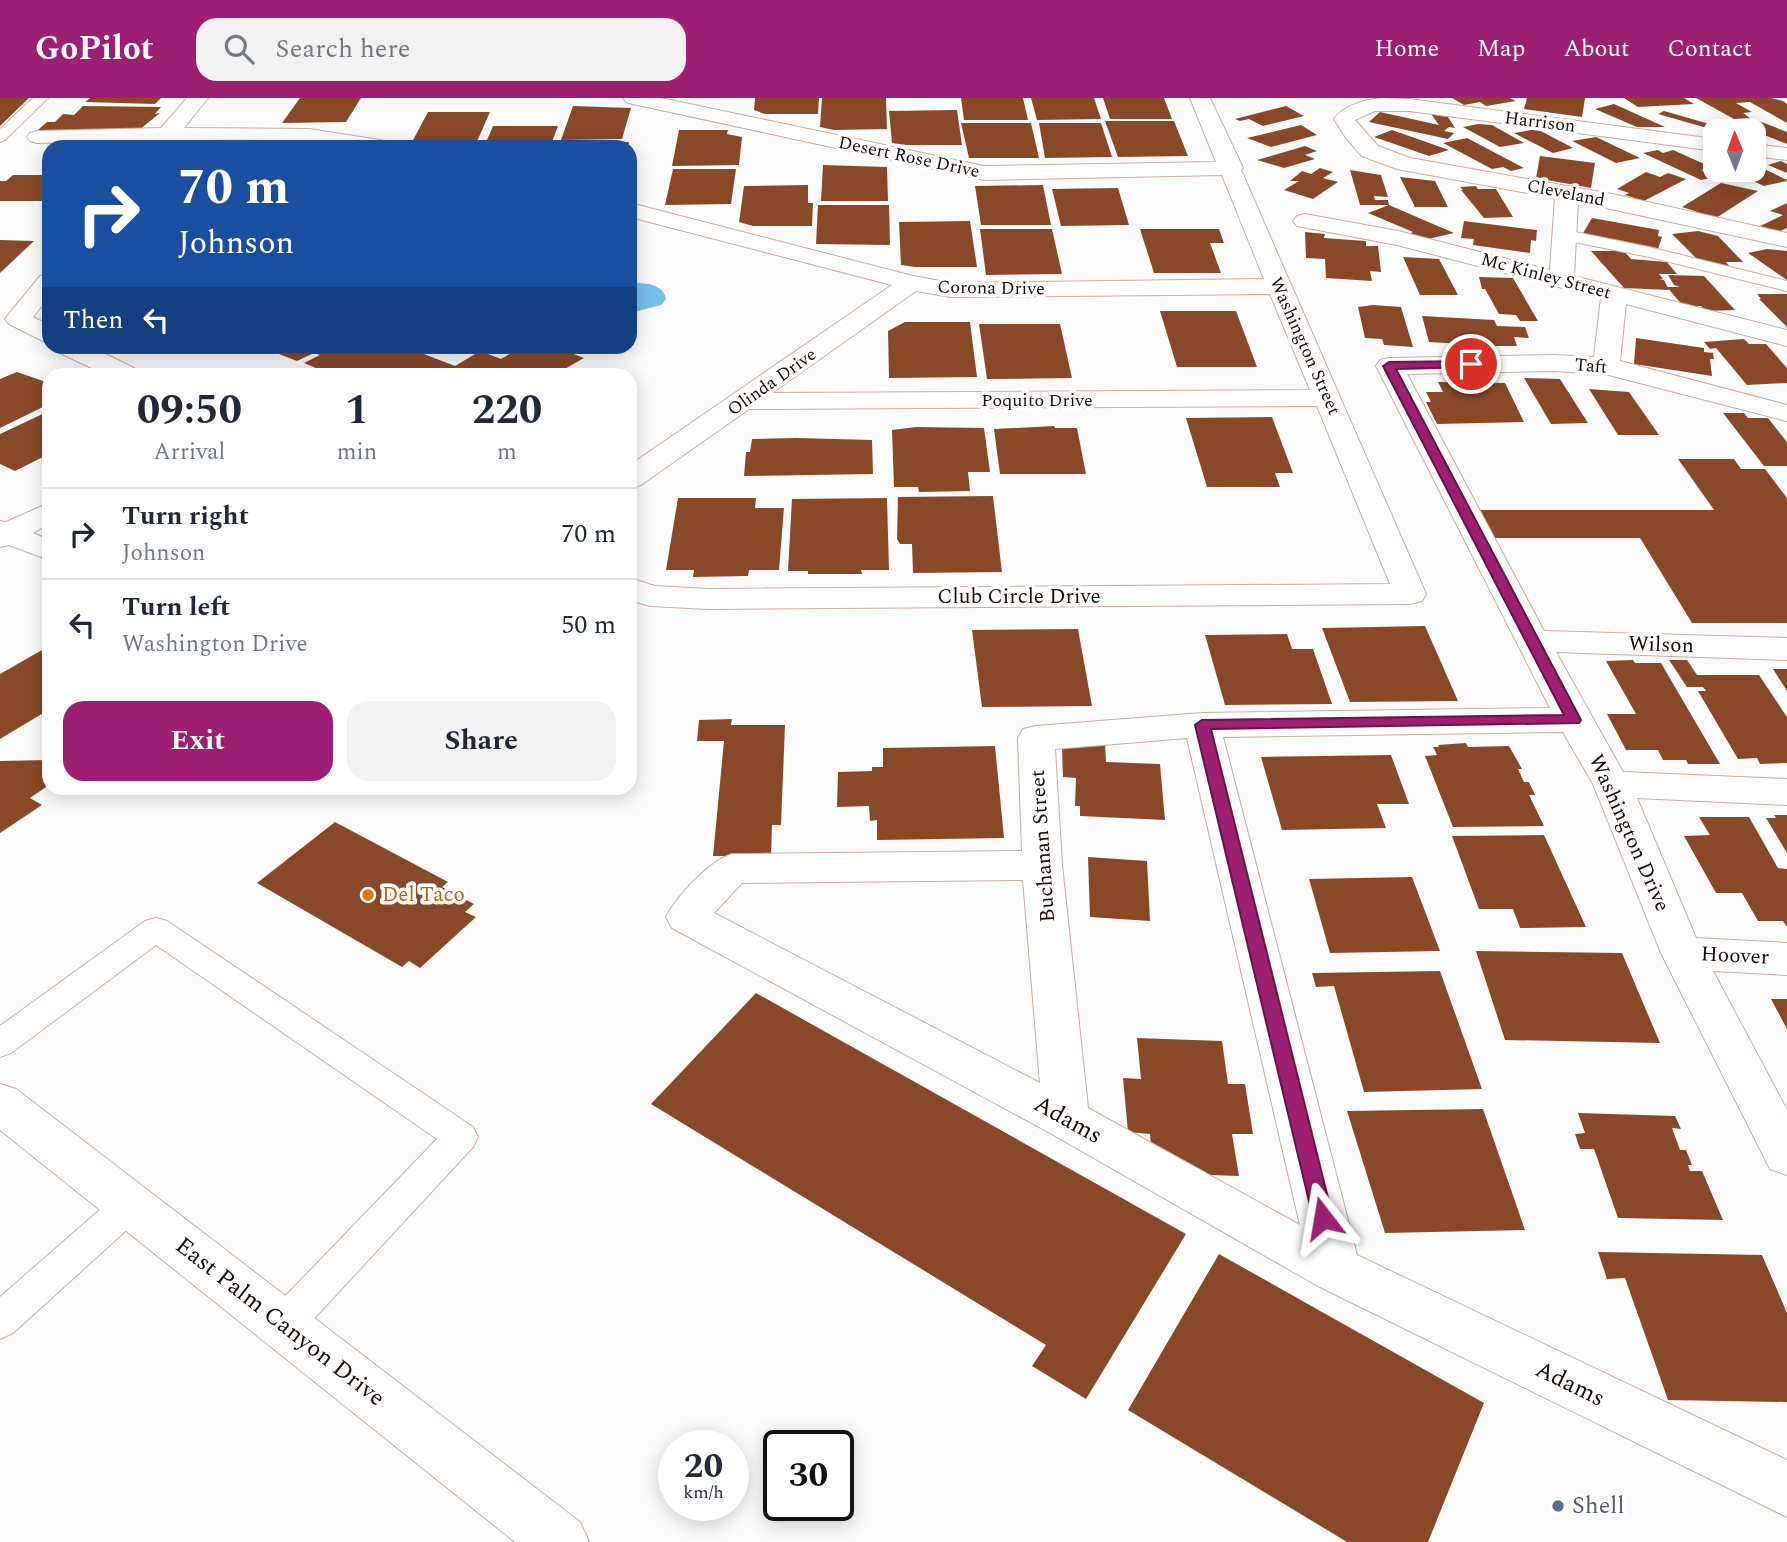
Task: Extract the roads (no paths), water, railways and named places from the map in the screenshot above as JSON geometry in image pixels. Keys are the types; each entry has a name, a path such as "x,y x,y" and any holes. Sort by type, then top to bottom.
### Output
{"street":[{"path":"161,140 198,98"},
{"name":"Desert Rose Drive","path":"633,98 984,173 1232,168"},
{"name":"Washington Street","path":"1200,98 1232,168 1278,286 1329,398 1410,594"},
{"name":"Harrison","path":"1353,134 1344,119 1354,109 1388,104 1703,143"},
{"path":"37,137 161,140 297,134 356,140"},
{"name":"Cleveland","path":"1353,134 1370,151 1405,164 1567,193 1787,240"},
{"path":"1766,151 1787,154"},
{"path":"1562,279 1567,193"},
{"name":"Corona Drive","path":"637,212 912,283 951,290 1278,286"},
{"name":"Mc Kinley Street","path":"1304,221 1398,238 1787,338"},
{"name":"Olinda Drive","path":"637,474 912,283"},
{"path":"42,290 18,319 42,332"},
{"path":"1606,366 1614,295"},
{"path":"92,354 114,368"},
{"name":"Taft","path":"1389,366 1554,363 1606,366 1787,413"},
{"name":"Washington Drive","path":"1389,366 1574,720 1612,784 1682,953 1787,1155"},
{"name":"Poquito Drive","path":"746,401 1329,398"},
{"path":"3,534 42,515"},
{"path":"3,534 42,548"},
{"name":"Club Circle Drive","path":"637,591 650,596 709,599 1410,594"},
{"name":"Wilson","path":"1534,641 1787,649"},
{"path":"1336,1270 1202,725 1574,720"},
{"name":"Buchanan Street","path":"1066,1119 1042,865 1036,738 1202,725"},
{"path":"1612,784 1787,792"},
{"name":"Adams","path":"1042,865 732,869 686,917 1066,1119 1336,1270 1787,1489"},
{"name":"Hoover","path":"1682,953 1787,959"},
{"name":"East Palm Canyon Drive","path":"0,1103 560,1542"}],"lane":[{"path":"0,137 41,98"},
{"path":"1565,235 1649,252 1787,286"},
{"path":"0,1044 156,929 461,1137 284,1324"},
{"path":"0,1321 130,1205"}],"water":[{"path":"637,283 661,290 666,299 661,305 637,311"}],"place":[{"name":"Del Taco","path":"368,895"},
{"name":"Shell","path":"1558,1506"}]}
